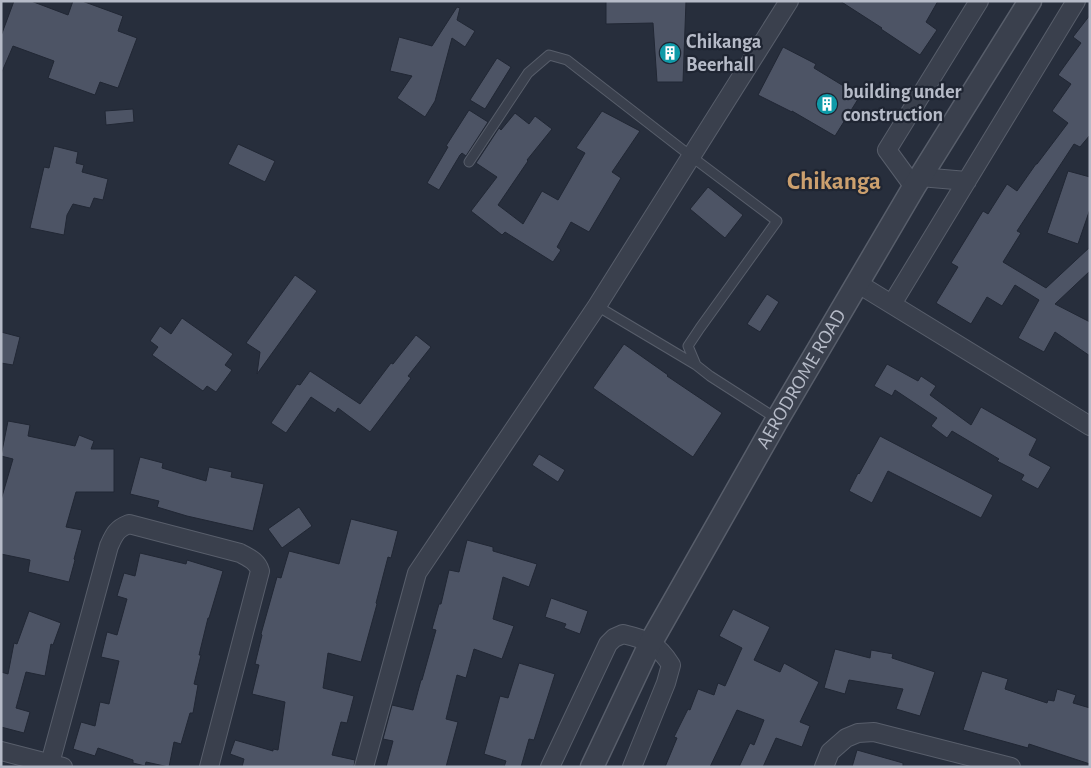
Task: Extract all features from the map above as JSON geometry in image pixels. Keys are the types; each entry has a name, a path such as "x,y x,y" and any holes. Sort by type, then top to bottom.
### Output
{"street":[{"path":"364,767 417,573 597,306 789,1"},
{"path":"967,181 917,182 887,150 979,1"},
{"name":"AERODROME ROAD","path":"592,767 652,642 777,420 917,182 1030,1"},
{"path":"892,304 1076,1"},
{"path":"857,283 1090,426"},
{"path":"1,752 54,766 109,546 115,533 121,527 129,524 240,553 253,560 258,565 260,571 209,767"},
{"path":"550,767 608,644 614,638 623,634 652,642 664,653 671,666 632,767"},
{"path":"824,767 830,752 846,738 858,733 874,732 1011,767"}],"lane":[{"path":"469,162 528,73 549,55 566,60 777,221 688,346 696,365"},
{"path":"597,306 696,365 777,420"}],"building":[{"path":"14,1 31,1 68,15 73,1 82,1 123,16 118,31 137,38 118,88 100,82 95,95 48,78 54,61 13,46 1,74 1,36"},
{"name":"Chikanga Beerhall","path":"606,1 686,1 683,82 657,82 653,23 606,24"},
{"path":"840,1 938,1 926,22 937,30 920,55"},
{"path":"457,7 460,8 457,20 475,31 465,47 452,38 435,101 425,117 397,98 412,76 390,71 399,37 432,46"},
{"path":"1090,15 1090,135 1080,147 1074,144 1017,231 1021,233 1003,262 1046,288 1090,247 1090,271 1055,304 1090,322 1090,356 1055,332 1044,352 1018,338 1039,300 1015,285 1002,306 987,297 971,324 936,303 958,267 951,263 983,211 988,214 1007,184 1017,191 1068,123 1052,111 1071,84 1058,75 1081,43 1073,37"},
{"path":"783,47 816,64 814,68 860,96 835,136 792,111 758,95"},
{"path":"497,58 511,67 485,109 470,100"},
{"path":"133,109 134,122 106,125 105,111"},
{"path":"469,110 488,122 466,156 462,153 460,155 439,190 427,183 448,147 446,146"},
{"path":"602,111 640,131 612,172 621,178 589,232 571,222 557,247 561,250 553,262 505,232 502,235 471,211 497,177 476,163 499,128 501,130 515,113 529,124 535,116 552,129 527,160 498,205 523,224 542,191 558,200 585,153 576,148"},
{"path":"238,144 275,161 265,182 228,164"},
{"path":"54,146 78,152 76,163 84,165 82,172 108,179 103,200 94,198 90,208 73,204 67,215 64,235 30,228 44,167 49,168"},
{"path":"1068,171 1090,177 1090,209 1078,244 1047,233"},
{"path":"708,187 743,215 725,238 690,209"},
{"path":"295,275 317,291 257,374 260,352 246,343"},
{"path":"767,294 779,302 760,332 747,324"},
{"path":"182,318 233,354 225,365 232,370 216,392 207,386 203,391 152,355 158,347 150,341 160,326 171,334"},
{"path":"1,332 20,337 13,365 1,363"},
{"path":"416,335 431,347 408,376 411,378 370,432 338,408 335,413 311,397 286,433 271,423 297,384 300,385 310,371 360,404 391,363 393,364"},
{"path":"624,344 722,413 693,457 593,388"},
{"path":"887,364 918,381 921,376 936,386 930,395 971,425 981,407 1037,439 1029,455 1051,467 1038,489 1021,480 1024,475 997,461 999,459 952,431 947,438 931,426 937,418 895,390 892,396 874,386"},
{"path":"8,421 30,425 28,436 75,446 79,435 94,441 91,449 114,449 114,492 76,492 66,527 82,530 69,582 28,572 30,560 1,554 1,500 13,459 1,456"},
{"path":"880,436 993,495 981,518 888,471 872,503 849,491"},
{"path":"539,454 565,470 558,482 532,465"},
{"path":"140,457 163,463 162,468 206,481 209,467 232,472 231,477 264,484 253,531 157,507 159,501 130,494"},
{"path":"299,507 312,526 282,548 268,529"},
{"path":"351,519 398,531 391,558 388,557 361,662 328,653 323,688 354,696 347,723 341,722 332,755 355,760 354,767 242,767 244,759 230,754 235,740 273,751 273,749 278,750 285,702 252,694 259,665 255,664 261,634 277,577 281,578 289,551 339,564"},
{"path":"467,540 493,547 493,551 537,564 529,587 503,577 493,619 514,626 502,659 474,649 466,678 457,675 446,719 458,722 446,767 386,767 393,741 383,739 392,705 413,710 436,630 432,629 439,604 441,604 449,570 459,572"},
{"path":"140,553 186,564 187,560 223,571 208,618 199,655 201,655 194,684 198,685 193,713 190,713 181,744 174,742 169,767 146,762 145,766 133,763 133,760 98,748 95,756 73,749 81,722 95,726 100,702 109,704 119,661 101,657 107,632 117,635 127,599 117,596 124,573 135,576"},
{"path":"551,598 588,611 580,634 564,628 566,624 545,617"},
{"path":"733,609 770,627 754,660 780,672 784,663 819,682 800,722 810,726 802,747 776,738 763,767 739,767 750,743 754,745 764,720 737,710 710,767 665,767 677,738 674,737 688,709 690,710 698,689 714,695 718,683 725,686 742,648 719,636"},
{"path":"29,611 61,623 53,645 51,644 45,676 26,672 16,708 30,712 24,733 1,727 1,672 8,674 14,643 17,644"},
{"path":"835,649 870,658 871,650 893,654 892,658 935,672 920,716 896,709 903,689 849,680 845,694 824,688"},
{"path":"519,663 555,674 534,740 529,739 521,767 504,767 506,761 484,754 500,696 508,698"},
{"path":"982,671 1008,679 1005,689 1047,703 1048,700 1054,701 1057,689 1076,695 1073,703 1090,708 1090,764 1029,744 1028,748 963,730"},
{"path":"857,750 903,763 903,767 852,767"}],"place":[{"name":"Chikanga Beerhall","path":"670,53"},
{"name":"building under construction","path":"827,104"}],"district":[{"name":"Chikanga","path":"834,181"}]}
